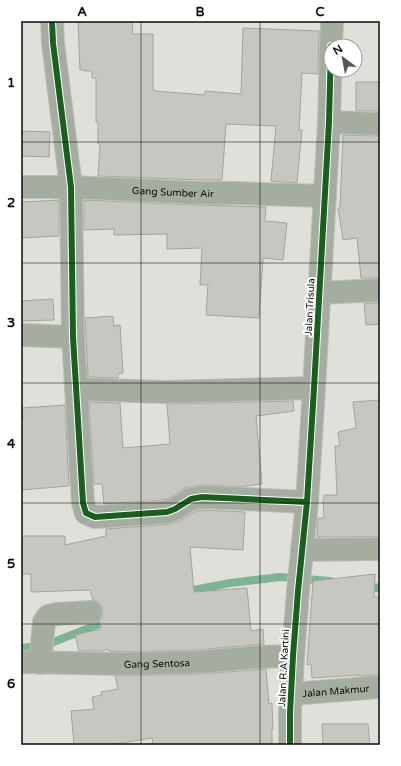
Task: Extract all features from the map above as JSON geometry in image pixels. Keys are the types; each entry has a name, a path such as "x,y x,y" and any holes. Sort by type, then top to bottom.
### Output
{"street":[{"path":"52,21 53,43 71,187 73,337 83,503 86,513 95,517 168,512 191,499 202,497 307,502"},
{"name":"Jalan Trisula","path":"331,38 332,21"},
{"name":"Jalan Trisula","path":"301,559 307,502 320,293 330,78"},
{"path":"329,122 380,124"},
{"name":"Gang Sumber Air","path":"21,187 71,187 200,193 325,196"},
{"path":"320,293 380,290"},
{"path":"21,335 73,337"},
{"path":"76,388 164,392 314,388"},
{"path":"301,559 380,549"},
{"name":"Jalan R.A Kartini","path":"290,745 293,656 301,559"},
{"path":"30,663 44,622 48,616 91,612"},
{"name":"Gang Sentosa","path":"30,663 121,664 199,662 293,656"},
{"name":"Jalan Makmur","path":"291,694 380,688"}],"building":[{"path":"78,21 132,21 133,34 153,34 153,90 205,95 205,91 241,94 243,28 319,31 318,74 302,73 299,130 302,130 297,183 271,181 276,126 226,124 222,180 98,176 100,144 98,144 98,122 96,122 96,78 92,78 92,71 80,70"},
{"path":"356,82 380,82 380,111 356,111"},
{"path":"21,131 50,132 49,157 21,156"},
{"path":"343,135 380,136 380,278 361,278 357,238 343,240 338,208 340,207"},
{"path":"59,200 59,236 21,238 21,202"},
{"path":"84,200 266,207 265,221 287,223 283,260 263,258 259,318 206,315 208,285 200,285 202,248 167,249 167,234 114,235 114,229 84,230"},
{"path":"53,299 54,320 21,321 21,301"},
{"path":"364,303 380,303 380,324 366,325"},
{"path":"113,316 114,326 120,325 123,373 118,374 118,378 88,377 85,318"},
{"path":"380,400 380,537 317,537 318,518 324,518 324,495 337,495 335,446 340,446 338,432 356,428 353,402"},
{"path":"293,401 294,411 256,416 262,484 246,487 200,485 185,488 164,500 104,504 102,484 94,484 89,402 120,403 123,448 170,444 167,404"},
{"path":"65,405 69,486 21,490 22,408"},
{"path":"196,511 245,512 243,550 190,547 194,592 247,588 251,631 263,629 264,644 198,650 121,652 109,651 108,649 102,651 79,651 75,635 101,629 99,621 103,612 101,605 97,601 93,600 90,590 31,592 31,574 21,574 21,536 65,536 65,545 106,536 106,529 171,524"},
{"path":"375,574 374,597 380,597 380,675 312,678 311,664 307,665 313,581"},
{"path":"266,669 269,704 272,703 272,745 153,745 152,738 109,745 74,745 71,711 94,709 92,697 102,695 101,692 118,689 115,676 199,674"},
{"path":"322,724 368,724 370,745 323,745"}],"waterway":[{"path":"183,592 230,583 280,577 330,581"},
{"path":"365,585 380,589"},
{"path":"21,648 46,645 109,620"}],"cycle path":[{"path":"52,21 53,43 71,187 73,337 83,503 86,513 95,517 167,512 191,499 202,497 307,502"},
{"path":"290,745 293,656 307,502 314,388 330,78"}]}
